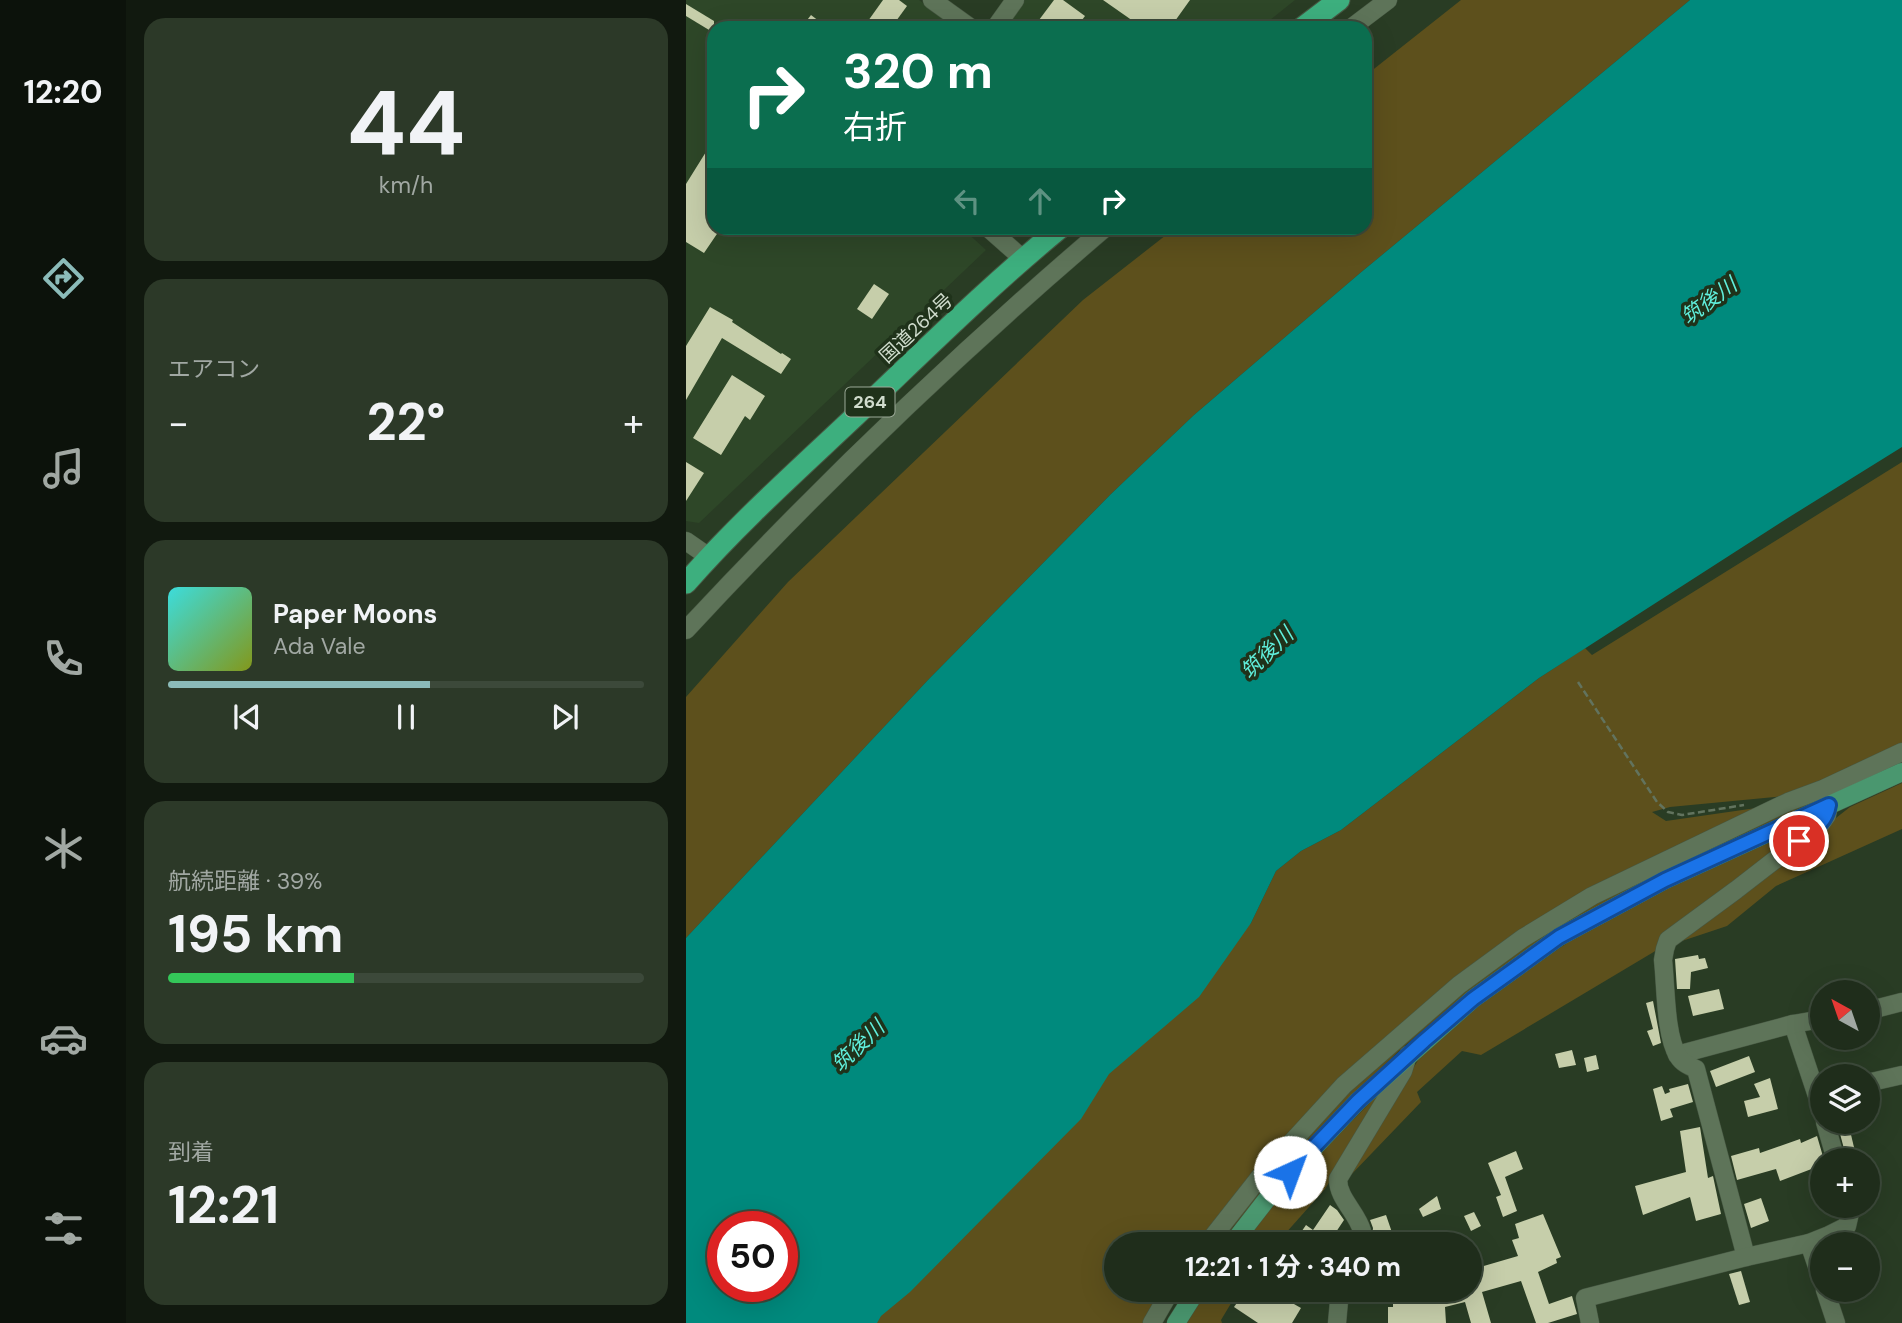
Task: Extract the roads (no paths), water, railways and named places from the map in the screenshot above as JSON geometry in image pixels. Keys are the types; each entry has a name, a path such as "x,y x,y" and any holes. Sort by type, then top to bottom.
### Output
{"highway":[{"path":"1311,21 1339,0"},
{"name":"国道264号","path":"686,583 709,556 1023,258 1051,235"}],"main road":[{"path":"1241,1232 1273,1190 1358,1101 1473,999 1559,937 1665,880 1902,772"},
{"path":"1176,1323 1189,1302"}],"street":[{"path":"932,0 961,21"},
{"path":"1000,21 1015,0"},
{"path":"1360,21 1388,0"},
{"path":"996,235 1023,258"},
{"path":"686,630 754,557 883,428 1036,287 1097,235"},
{"path":"686,541 709,556"},
{"path":"1216,1232 1259,1178 1345,1085 1459,985 1523,938 1592,896 1788,802 1823,789 1902,752"},
{"path":"1745,1257 1696,1069 1684,1064 1677,1055 1670,1035 1664,950 1668,940 1820,825 1827,815 1829,805"},
{"path":"1880,1008 1902,1002"},
{"path":"1677,1055 1810,1022"},
{"path":"1793,1024 1810,1075"},
{"path":"1361,1232 1360,1221 1338,1189 1338,1179 1403,1071 1408,1055"},
{"path":"1880,1080 1902,1075"},
{"path":"1590,1323 1585,1298 1809,1243 1847,1226 1849,1218"},
{"path":"1152,1323 1164,1302"},
{"path":"1337,1323 1339,1302"},
{"path":"1829,1302 1836,1323"}],"water":[{"name":"筑後川","path":"1690,0 1902,0 1902,447 1539,678 1341,830 1301,851 1276,871 1251,923 1199,997 1109,1074 1081,1119 910,1292 881,1316 877,1323 686,1323 686,938 928,680 1111,494 1194,415 1359,274"}]}
